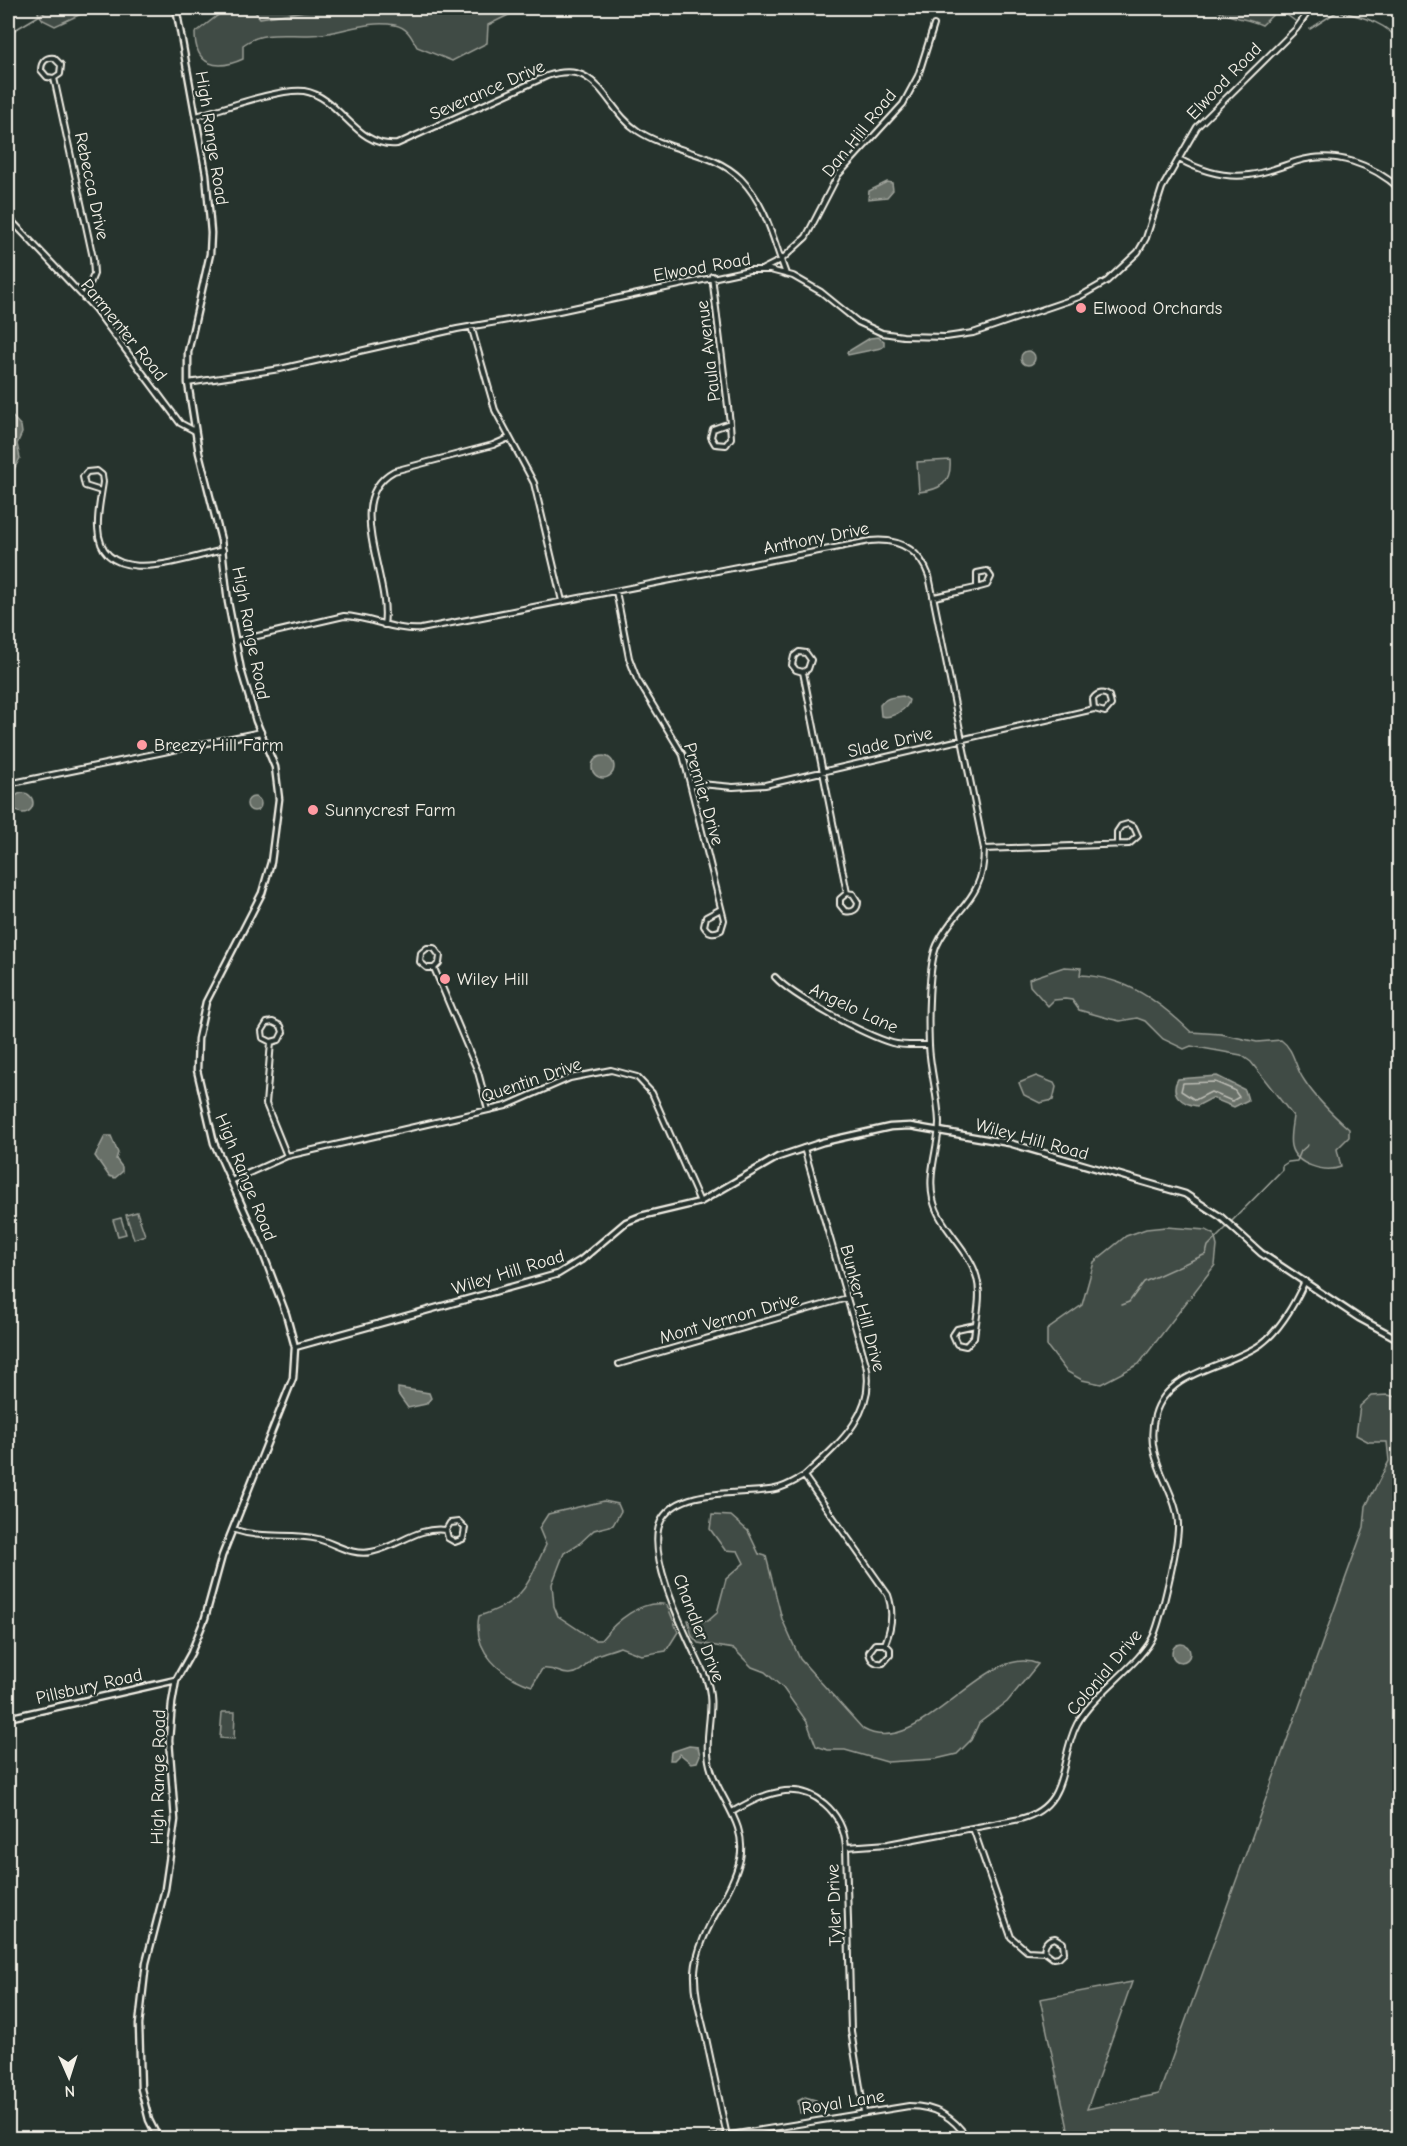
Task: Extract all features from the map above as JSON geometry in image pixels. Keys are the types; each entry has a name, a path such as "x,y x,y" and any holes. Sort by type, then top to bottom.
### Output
{"main road":[{"path":"8,13 13,8"}],"street":[{"name":"High Range Road","path":"158,2139 149,2120 141,2089 139,2025 146,1963 165,1889 175,1820 169,1740 176,1680 197,1638 217,1571 235,1530 292,1378 296,1347 275,1283 207,1123 198,1081 197,1049 202,1018 210,992 249,922 271,862 279,788 275,767 249,701 236,641 223,550 195,431 188,383 188,352 210,254 211,233 206,174 176,8"},
{"name":"Elwood Road","path":"188,383 280,369 471,326 560,311 712,276 762,269 787,274 821,292 858,322 882,333 946,337 988,329 1079,297 1098,287 1123,267 1144,243 1158,198 1200,123 1296,29 1311,8"},
{"name":"Dan Hill Road","path":"762,269 781,260 806,237 838,175 903,104 918,76 934,26"},
{"name":"Rebecca Drive","path":"51,58 61,65 60,75 54,78 47,77 41,70 45,60 51,58"},
{"name":"Severance Drive","path":"196,116 286,92 302,91 322,99 371,139 387,144 397,144 417,137 547,76 575,73 598,86 638,131 714,161 740,178 764,211 787,274"},
{"name":"Rebecca Drive","path":"54,78 93,258 94,274 84,298"},
{"path":"1179,159 1205,171 1236,176 1258,174 1307,158 1343,159 1375,170 1400,189"},
{"name":"Parmenter Road","path":"8,217 108,325 177,419 195,431"},
{"name":"Paula Avenue","path":"712,276 730,423 729,442 722,446 714,443 711,435 713,429 730,423"},
{"path":"471,326 492,400 509,438 534,483 562,601"},
{"path":"384,625 385,597 369,518 369,503 374,490 383,478 394,471 493,445 509,438"},
{"path":"101,491 85,486 83,477 87,472 97,471 102,475 99,535 104,547 118,562 145,567 223,550"},
{"name":"Anthony Drive","path":"236,641 344,616 361,618 402,630 421,629 881,540 902,543 919,556 929,576 934,597 984,849 981,875 974,895 941,937 934,952 929,1045 939,1130 931,1179 932,1195 937,1210 976,1275 978,1285 975,1325"},
{"path":"934,597 977,588 990,582 991,575 987,571 977,573 977,588"},
{"name":"Premier Drive","path":"616,591 633,669 642,689 678,745 690,783 721,909"},
{"path":"799,652 806,653 811,660 808,669 803,672 796,670 792,665 794,656 799,652"},
{"path":"803,672 847,893"},
{"name":"Slade Drive","path":"690,783 754,786 1094,709 1099,712 1108,711 1112,702 1109,696 1103,693 1097,694 1093,699 1094,709"},
{"path":"8,784 261,732"},
{"path":"984,849 1117,845 1135,842 1138,833 1134,826 1128,824 1121,826 1117,832 1117,845"},
{"path":"847,893 856,896 858,902 852,912 845,911 840,904 840,899 847,893"},
{"path":"721,909 723,927 718,932 708,931 704,923 706,917 721,909"},
{"path":"427,948 437,950 440,956 439,963 434,968 427,969 420,962 421,952 427,948"},
{"path":"434,968 478,1072 488,1110"},
{"name":"Angelo Lane","path":"775,977 789,992 880,1039 900,1045 929,1045"},
{"path":"273,1022 281,1026 283,1034 279,1040 271,1042 265,1039 262,1031 267,1023 273,1022"},
{"path":"271,1042 266,1104 287,1156"},
{"name":"Quentin Drive","path":"231,1181 287,1156 517,1103 575,1076 611,1070 632,1075 652,1093 700,1202"},
{"name":"Wiley Hill Road","path":"296,1347 557,1274 581,1260 626,1222 641,1216 700,1202 768,1161 803,1147 890,1127 910,1126 1009,1143 1185,1194 1221,1217 1261,1253 1341,1306 1400,1340"},
{"name":"Bunker Hill Drive","path":"803,1147 866,1364 868,1395 858,1420 804,1476"},
{"name":"Colonial Drive","path":"846,1846 878,1845 973,1828 1030,1816 1048,1804 1061,1781 1077,1725 1154,1635 1178,1530 1176,1514 1162,1479 1152,1442 1153,1426 1162,1401 1180,1382 1249,1351 1264,1341 1275,1330 1305,1281"},
{"name":"Mont Vernon Drive","path":"619,1364 847,1298"},
{"path":"975,1325 971,1343 966,1346 957,1344 953,1338 957,1329 975,1325"},
{"path":"804,1476 888,1595 892,1616 885,1644 890,1652 889,1659 883,1663 876,1663 871,1659 870,1649 875,1644 885,1644"},
{"name":"Chandler Drive","path":"727,2136 698,2004 695,1972 704,1937 741,1857 741,1836 709,1763 711,1709 708,1683 683,1629 660,1563 656,1548 657,1532 666,1513 683,1500 774,1489 804,1476"},
{"path":"459,1522 465,1527 466,1534 461,1541 455,1542 448,1538 446,1530 450,1523 459,1522"},
{"path":"235,1530 259,1536 315,1538 361,1553 376,1551 425,1529 446,1530"},
{"name":"Pillsbury Road","path":"8,1718 176,1680"},
{"name":"Tyler Drive","path":"732,1812 774,1793 790,1791 806,1793 824,1803 836,1815 843,1830 846,1846 851,2031 864,2112"},
{"path":"973,1828 1011,1936 1027,1951 1045,1952 1050,1957 1059,1957 1064,1952 1063,1943 1055,1938 1048,1940 1044,1946 1045,1952"},
{"name":"Royal Lane","path":"712,2139 902,2106 924,2107 949,2118 967,2139"}],"shaded area":[{"path":"40,8 94,8 55,26 43,20 38,13"},
{"path":"223,8 523,8 488,25 487,43 452,61 417,47 409,33 399,26 376,24 321,34 261,37 243,45 243,59 225,65 216,65 203,59 199,53 195,33 222,12"},
{"path":"1213,8 1292,8 1278,10 1262,25"},
{"path":"950,460 947,480 939,487 919,492 917,462"},
{"path":"1064,967 1081,968 1080,975 1112,980 1141,993 1167,1010 1191,1032 1221,1034 1257,1042 1281,1040 1289,1048 1301,1075 1314,1094 1349,1129 1349,1137 1337,1149 1341,1167 1319,1168 1304,1163 1298,1158 1290,1142 1293,1116 1251,1062 1241,1055 1191,1046 1184,1049 1163,1039 1145,1021 1137,1018 1120,1021 1079,1010 1072,1000 1054,1000 1048,1006 1030,986 1029,979"},
{"path":"1036,1076 1054,1083 1056,1087 1053,1100 1040,1103 1024,1095 1019,1083"},
{"path":"137,1212 145,1235 134,1239 126,1215"},
{"path":"121,1218 126,1234 118,1236 113,1220"},
{"path":"1166,1227 1206,1230 1214,1234 1217,1246 1215,1265 1139,1364 1101,1384 1082,1380 1066,1371 1047,1346 1047,1330 1082,1305 1094,1262 1126,1236 1146,1229"},
{"path":"1388,1395 1400,1398 1399,2138 1070,2138 1040,1999 1132,1982 1087,2109 1159,2094 1364,1527 1366,1506 1389,1461 1387,1442 1369,1442 1356,1435 1360,1406 1371,1396"},
{"path":"604,1501 618,1504 621,1511 613,1525 594,1530 564,1553 552,1584 554,1606 558,1616 594,1640 601,1640 621,1619 639,1608 648,1605 667,1605 678,1632 666,1651 641,1655 620,1647 597,1655 575,1673 566,1674 542,1669 532,1686 521,1682 500,1669 485,1651 478,1629 479,1616 506,1604 523,1590 546,1545 539,1528 548,1514"},
{"path":"712,1515 731,1516 748,1531 759,1554 766,1556 782,1619 800,1659 863,1729 885,1735 907,1729 929,1717 996,1669 1018,1661 1038,1664 1007,1702 979,1723 971,1740 957,1754 936,1759 887,1762 845,1750 828,1750 816,1746 807,1722 783,1688 765,1672 752,1667 734,1649 698,1643 692,1636 688,1620 708,1621 717,1613 726,1579 744,1563 738,1551 725,1550 710,1529"},
{"path":"222,1712 235,1712 234,1739 220,1738"}],"water":[{"path":"887,182 892,183 893,190 887,197 868,199 869,191"},
{"path":"878,337 884,341 884,346 881,348 848,355 847,352 870,338"},
{"path":"1028,351 1033,353 1035,358 1033,363 1028,365 1023,363 1021,358 1023,353"},
{"path":"8,412 21,426 22,433 17,444 20,458 13,471 8,471"},
{"path":"903,696 909,700 902,710 889,716 881,716 882,702"},
{"path":"599,756 607,756 614,763 614,771 607,778 599,778 592,771 592,763"},
{"path":"23,793 30,796 33,803 30,810 23,813 16,810 13,803 16,796"},
{"path":"251,797 257,797 261,804 257,811 251,811 247,807 247,801"},
{"path":"1217,1076 1245,1090 1248,1100 1234,1107 1212,1098 1197,1106 1182,1101 1176,1094 1178,1079"},
{"path":"105,1136 111,1136 118,1153 116,1159 122,1167 122,1172 115,1178 109,1176 95,1156"},
{"path":"398,1388 429,1393 431,1398 426,1404 408,1408 398,1394"},
{"path":"1181,1644 1187,1647 1190,1653 1187,1659 1181,1662 1175,1659 1172,1653 1175,1647"},
{"path":"689,1746 698,1747 700,1755 697,1762 691,1763 680,1754 674,1760 670,1760 671,1752"},
{"path":"805,2097 816,2100 815,2111 800,2113 798,2101"}],"waterway":[{"path":"8,34 52,8"},
{"path":"252,8 260,18 324,8"},
{"path":"1278,8 1295,21"},
{"path":"1310,29 1338,11 1380,25 1400,42"},
{"path":"1231,1222 1282,1170 1282,1166 1288,1162 1297,1161 1301,1151 1308,1145"},
{"path":"1121,1305 1129,1302 1144,1282 1206,1254 1208,1246 1228,1226"}],"place":[{"name":"Elwood Orchards","path":"1081,308"},
{"name":"Breezy Hill Farm","path":"142,745"},
{"name":"Sunnycrest Farm","path":"313,810"},
{"name":"Wiley Hill","path":"445,979"}]}
